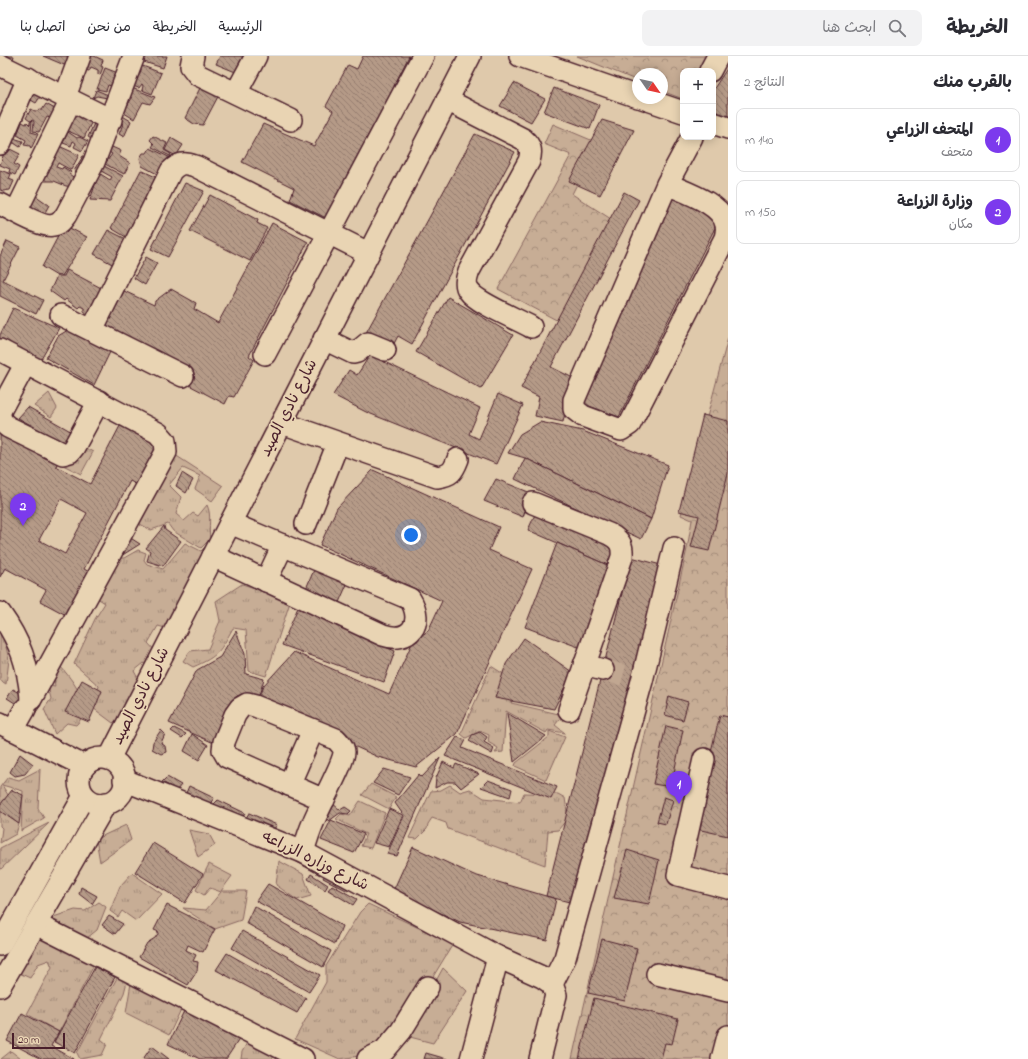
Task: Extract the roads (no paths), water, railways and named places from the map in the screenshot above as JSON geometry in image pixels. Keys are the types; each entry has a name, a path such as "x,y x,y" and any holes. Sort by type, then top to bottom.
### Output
{"street":[{"path":"80,56 68,98 8,208 44,226 53,226 60,222 66,215 94,162 134,56"},
{"path":"193,56 191,66 194,71 291,120"},
{"path":"236,93 256,56"},
{"path":"266,354 423,56"},
{"name":"شارع نادي الصيد","path":"108,759 470,56"},
{"path":"520,56 632,95"},
{"path":"712,68 718,56"},
{"path":"0,144 13,67 111,120"},
{"path":"447,100 523,139 529,145 532,153 469,271 466,281 468,291 476,298 531,327"},
{"path":"660,104 680,111"},
{"path":"716,124 728,128"},
{"path":"667,184 714,206 723,215 727,226 725,238 630,424 621,430 583,416 574,409 574,400 667,184 690,140"},
{"path":"92,330 177,164 186,162 368,254"},
{"path":"61,315 183,376"},
{"path":"324,339 353,353 358,352 368,344 385,350"},
{"path":"0,350 158,433 165,441 166,452 29,702 7,727 84,766"},
{"path":"0,411 26,363"},
{"path":"0,416 2,422 8,427 63,454 70,452 74,447 99,401"},
{"path":"282,423 437,477 447,476 454,469 458,459"},
{"path":"306,524 338,443"},
{"path":"533,503 609,534 618,539 623,548 594,668 569,710"},
{"path":"213,556 382,635 393,638 404,636 412,630 417,619 416,608 410,599 230,523"},
{"path":"266,581 283,545"},
{"path":"540,1059 556,995 552,984 565,958 674,548"},
{"path":"0,613 12,629 22,651 29,674 29,702"},
{"path":"303,852 313,823 324,800 344,752 342,745 336,740 256,706 247,704 240,708 235,715 224,742 223,750 227,757 324,800"},
{"path":"289,785 313,730"},
{"path":"98,758 108,759 120,767 124,780 121,792 112,801 106,803 90,801 84,796 81,790 79,778 84,766 98,758"},
{"path":"704,759 678,875 728,888"},
{"name":"شارع وزاره الزراعه","path":"124,780 303,852 498,956 542,977 552,984"},
{"path":"0,986 84,796"},
{"path":"0,945 27,926 106,803"},
{"path":"27,926 303,1059"},
{"path":"471,1059 498,956"},
{"path":"657,974 728,991"},
{"path":"368,1059 384,1051 401,1031 428,987"},
{"path":"722,1059 728,1036"}],"tunnel":[{"path":"603,670 633,678"}],"place":[{"name":"وزارة الزراعة","path":"23,526"},
{"name":"المتحف الزراعي","path":"679,804"}]}
